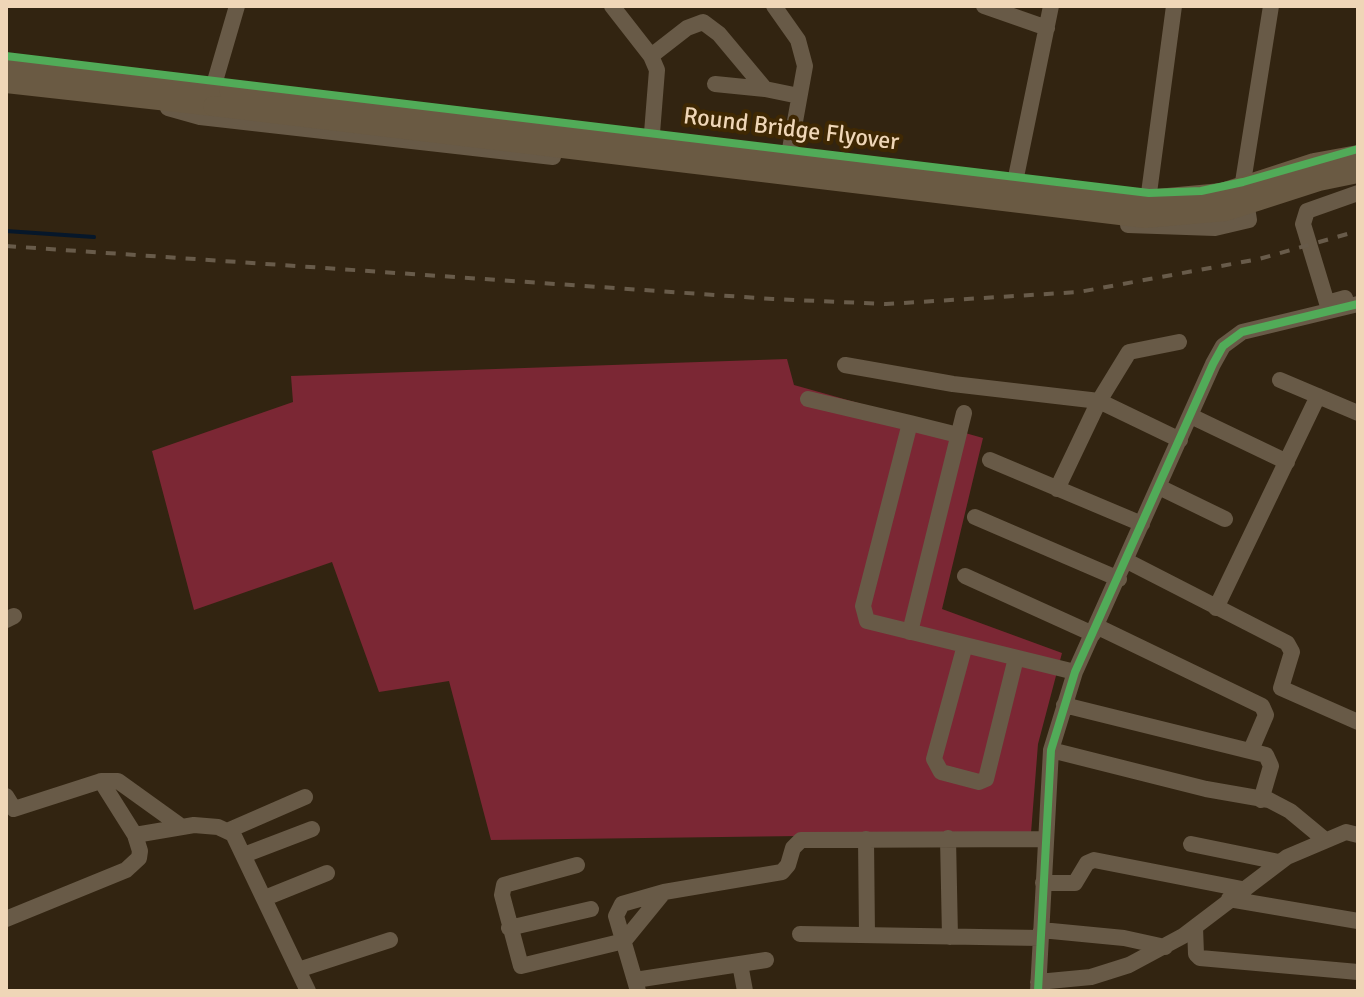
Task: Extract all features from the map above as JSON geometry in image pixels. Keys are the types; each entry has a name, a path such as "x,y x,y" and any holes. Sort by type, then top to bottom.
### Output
{"main road":[{"path":"6,65 218,91"},
{"name":"Round Bridge Flyover","path":"6,83 136,97 218,91 1146,200 1222,193 1314,163 1358,155"},
{"name":"Round Bridge Flyover","path":"218,91 1145,218 1226,211 1319,181 1358,173"}],"street":[{"path":"218,91 237,6"},
{"path":"612,6 651,56 657,70 652,133"},
{"path":"774,6 803,50 805,66 790,149"},
{"path":"984,6 1047,28"},
{"path":"1016,177 1051,6"},
{"path":"1149,193 1174,6"},
{"path":"136,97 200,117 887,193 1147,228 1215,228 1249,220 1243,182 1271,6"},
{"path":"651,56 687,28 703,22 719,34 765,89"},
{"path":"6,56 218,91 652,133 1149,193 1201,191 1358,149"},
{"path":"715,84 799,96"},
{"path":"1358,193 1307,211 1303,224 1327,303 1358,294"},
{"path":"1358,304 1242,332 1223,346 1213,364 1193,417 1075,672 1051,750 1038,986 1113,972 1165,947 1279,862 1325,840 1352,833 1358,816"},
{"path":"1057,489 1099,401 1129,352 1179,342"},
{"path":"845,365 953,384 1099,401 1180,440"},
{"path":"1280,380 1358,413"},
{"path":"1216,608 1318,396"},
{"path":"808,399 958,435"},
{"path":"910,632 964,413"},
{"path":"1193,417 1287,462"},
{"path":"910,423 862,614 867,621 1075,672"},
{"path":"990,460 1142,524"},
{"path":"1159,487 1225,519"},
{"path":"975,517 1119,579"},
{"path":"1127,561 1291,647 1281,685 1284,691 1358,722"},
{"path":"965,576 1262,706 1266,715 1251,750"},
{"path":"965,645 934,759 941,772 979,782 986,779 1016,658"},
{"path":"1064,705 1251,750 1271,760 1261,800"},
{"path":"1051,750 1279,803 1325,840"},
{"path":"9,806 101,781 118,781 182,827"},
{"path":"6,919 126,870 139,858 135,835 101,781"},
{"path":"227,831 305,797"},
{"path":"135,835 210,826 227,831 236,838 308,991"},
{"path":"244,855 312,829"},
{"path":"948,838 950,937"},
{"path":"866,839 867,935"},
{"path":"766,960 637,986 616,916 617,908 664,892 782,872 788,865 793,848 801,840 1046,839"},
{"path":"1191,844 1279,862"},
{"path":"1043,883 1075,883 1087,863 1094,860 1358,921"},
{"path":"577,865 504,885 502,895 509,928 517,962 523,967 624,941 664,892"},
{"path":"265,898 327,873"},
{"path":"509,928 591,909"},
{"path":"1195,927 1196,954 1200,958 1358,972"},
{"path":"800,934 950,937 1041,934 1124,938 1165,947"},
{"path":"298,970 390,940"},
{"path":"740,964 745,991"}],"shaded area":[{"path":"787,359 794,385 983,438 942,609 1062,653 1038,744 1031,833 491,840 449,681 379,692 332,562 194,610 152,451 293,402 291,376"}],"waterway":[{"path":"6,231 94,237"}],"railway":[{"path":"6,246 773,299 886,304 1079,292 1259,259 1358,231"}],"cycle path":[{"path":"6,56 1149,193 1201,191 1358,149"},
{"path":"1038,991 1051,750 1075,672 1213,364 1223,346 1242,332 1358,304"}]}
